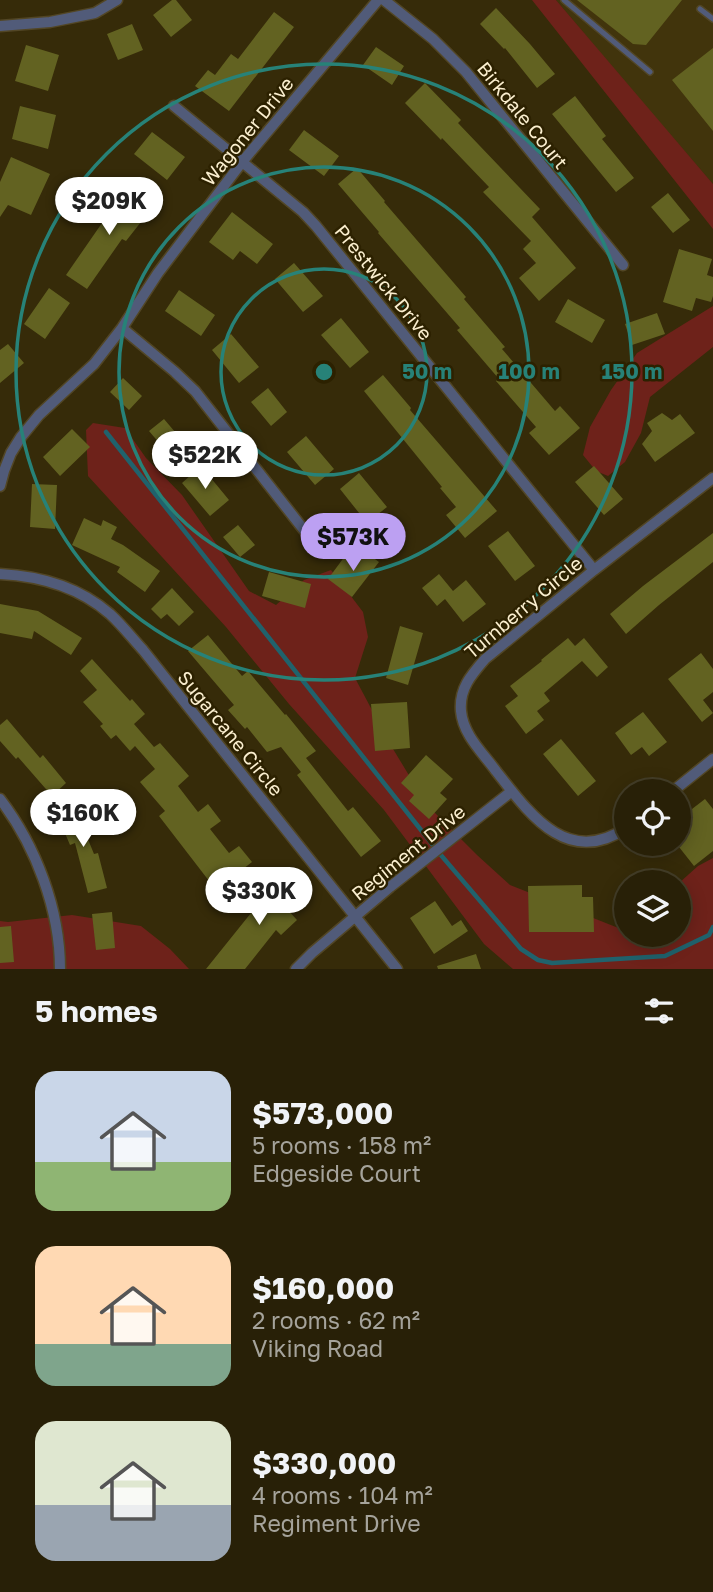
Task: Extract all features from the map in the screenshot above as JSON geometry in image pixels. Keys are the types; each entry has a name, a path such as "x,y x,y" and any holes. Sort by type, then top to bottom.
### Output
{"street":[{"path":"0,26 50,22 95,13 117,0"},
{"name":"Wagoner Drive","path":"0,486 11,453 38,415 94,364 122,328 158,273 242,162 377,0"},
{"name":"Birkdale Court","path":"384,0 433,39 466,72 623,265"},
{"name":"Prestwick Drive","path":"174,107 303,212 316,226 594,570"},
{"path":"122,328 195,391 303,530"},
{"name":"Turnberry Circle","path":"614,836 591,841 573,840 540,822 469,736 460,709 463,691 471,674 485,659 713,478"},
{"name":"Sugarcane Circle","path":"0,574 46,580 64,586 88,598 111,615 143,650 397,969"},
{"path":"688,779 713,759"},
{"name":"Regiment Drive","path":"296,969 355,917 512,791"},
{"path":"0,799 4,813 27,840 45,887 59,938 60,969"}],"lane":[{"path":"564,0 650,72"},
{"path":"700,9 713,19"}],"shaded area":[{"path":"532,0 556,0 713,184 713,229"},
{"path":"556,0 713,0 713,184 648,109"},
{"path":"713,306 713,347 650,397 641,433 625,462 608,476 596,471 583,455 590,427 611,390 637,353"},
{"path":"93,423 125,428 146,458 182,495 249,591 276,605 304,580 331,570 363,612 368,637 355,678 390,744 427,805 510,885 614,926 614,947 691,947 691,872 713,858 713,969 513,969 484,944 384,810 289,704 226,627 88,476 86,430"},
{"path":"72,915 141,926 170,949 189,969 0,969 0,921"}],"building":[{"path":"172,0 176,0 192,20 171,37 153,15"},
{"path":"577,0 682,0 646,45 633,44"},
{"path":"496,8 555,74 537,88 505,48 480,24"},
{"path":"274,12 294,27 229,111 195,86 208,70 215,75 231,54 238,59"},
{"path":"132,24 143,50 118,60 107,34"},
{"path":"26,45 59,55 48,91 15,81"},
{"path":"376,47 404,66 392,85 363,65"},
{"path":"713,48 713,131 672,80"},
{"path":"425,83 461,120 458,123 540,209 532,217 576,268 539,301 519,278 536,263 523,249 531,241 483,192 489,187 405,103"},
{"path":"575,96 606,136 602,139 634,178 616,192 552,114"},
{"path":"20,106 56,115 48,149 12,139"},
{"path":"304,130 339,156 324,176 289,150"},
{"path":"152,132 185,157 167,180 134,154"},
{"path":"11,157 50,174 31,215 8,205 0,217 0,182"},
{"path":"357,168 466,297 464,299 505,347 502,349 555,411 560,406 580,428 549,455 529,433 536,427 496,381 499,379 457,330 460,328 338,184"},
{"path":"131,191 152,208 126,241 122,239 87,289 66,275 102,223 97,219 117,194 124,200"},
{"path":"668,193 690,220 673,233 651,207"},
{"path":"232,212 273,244 257,264 240,251 233,260 209,242"},
{"path":"679,249 712,259 707,275 713,277 711,302 696,298 692,311 663,302"},
{"path":"294,263 323,296 303,312 275,279"},
{"path":"49,288 70,303 45,339 24,324"},
{"path":"179,290 215,315 201,336 165,311"},
{"path":"568,299 605,320 592,343 555,322"},
{"path":"657,313 665,334 632,345 625,324"},
{"path":"341,318 369,352 350,368 321,335"},
{"path":"231,334 259,367 239,383 212,350"},
{"path":"8,344 24,363 0,383 0,350"},
{"path":"383,375 497,511 465,538 446,515 456,507 364,391"},
{"path":"123,378 142,396 129,410 110,392"},
{"path":"268,388 287,412 271,426 251,402"},
{"path":"662,413 672,420 680,414 695,433 655,462 642,444 652,431 647,423"},
{"path":"164,419 181,439 166,451 149,431"},
{"path":"72,429 90,447 60,476 43,457"},
{"path":"306,436 334,469 315,485 287,452"},
{"path":"201,466 229,500 210,516 182,483"},
{"path":"594,466 623,499 604,515 575,482"},
{"path":"359,473 387,507 367,523 340,489"},
{"path":"32,484 57,485 55,529 30,527"},
{"path":"84,518 101,526 103,520 117,527 111,539 160,571 145,592 117,572 120,567 72,545"},
{"path":"238,525 255,545 240,557 223,537"},
{"path":"508,531 535,566 515,581 488,546"},
{"path":"713,533 713,562 626,634 610,614"},
{"path":"364,551 379,562 352,597 328,579 345,556 355,563"},
{"path":"269,572 311,584 305,608 262,596"},
{"path":"439,574 453,591 466,580 486,604 463,622 445,599 437,606 422,588"},
{"path":"172,588 194,612 179,626 167,614 161,619 151,609"},
{"path":"0,604 38,611 82,638 71,655 34,631 32,639 0,633"},
{"path":"400,626 423,633 408,685 386,678"},
{"path":"208,635 242,676 248,671 286,714 316,751 306,758 348,811 353,807 381,841 361,857 297,775 301,772 281,747 267,752 247,727 245,729 228,710 234,705 188,651"},
{"path":"568,638 575,646 584,638 608,667 597,677 582,661 544,693 550,701 537,711 544,720 526,734 505,706 518,696 510,686"},
{"path":"701,653 713,669 713,692 703,700 713,713 702,722 668,679"},
{"path":"92,659 145,714 134,724 154,747 160,743 189,776 178,786 198,812 208,804 221,821 210,829 229,853 239,846 252,862 216,890 159,816 165,811 140,782 155,769 135,746 130,751 116,735 111,739 100,726 103,724 83,702 97,690 80,671"},
{"path":"407,702 410,748 375,751 371,704"},
{"path":"643,712 667,742 649,756 642,747 631,755 615,733"},
{"path":"7,719 40,758 43,755 66,783 52,796 0,741 0,725"},
{"path":"561,739 596,781 578,796 543,754"},
{"path":"426,755 453,779 440,793 447,799 429,819 409,801 414,795 401,783"},
{"path":"705,799 713,809 713,851 694,866 686,856 691,856 691,810"},
{"path":"74,805 94,854 98,853 107,888 88,893 75,843 70,845 56,812"},
{"path":"282,876 301,895 287,909 297,920 281,935 276,930 245,969 206,969 255,908 252,905"},
{"path":"582,885 582,897 593,897 594,932 529,932 528,886"},
{"path":"435,901 452,926 461,920 468,931 434,954 410,918"},
{"path":"112,912 115,948 96,950 92,914"},
{"path":"11,926 14,962 0,963 0,927"},
{"path":"476,954 481,969 438,969 437,966"}],"waterway":[{"path":"106,432 440,854 521,949 538,960 552,963 665,956 709,935 713,927"}]}
